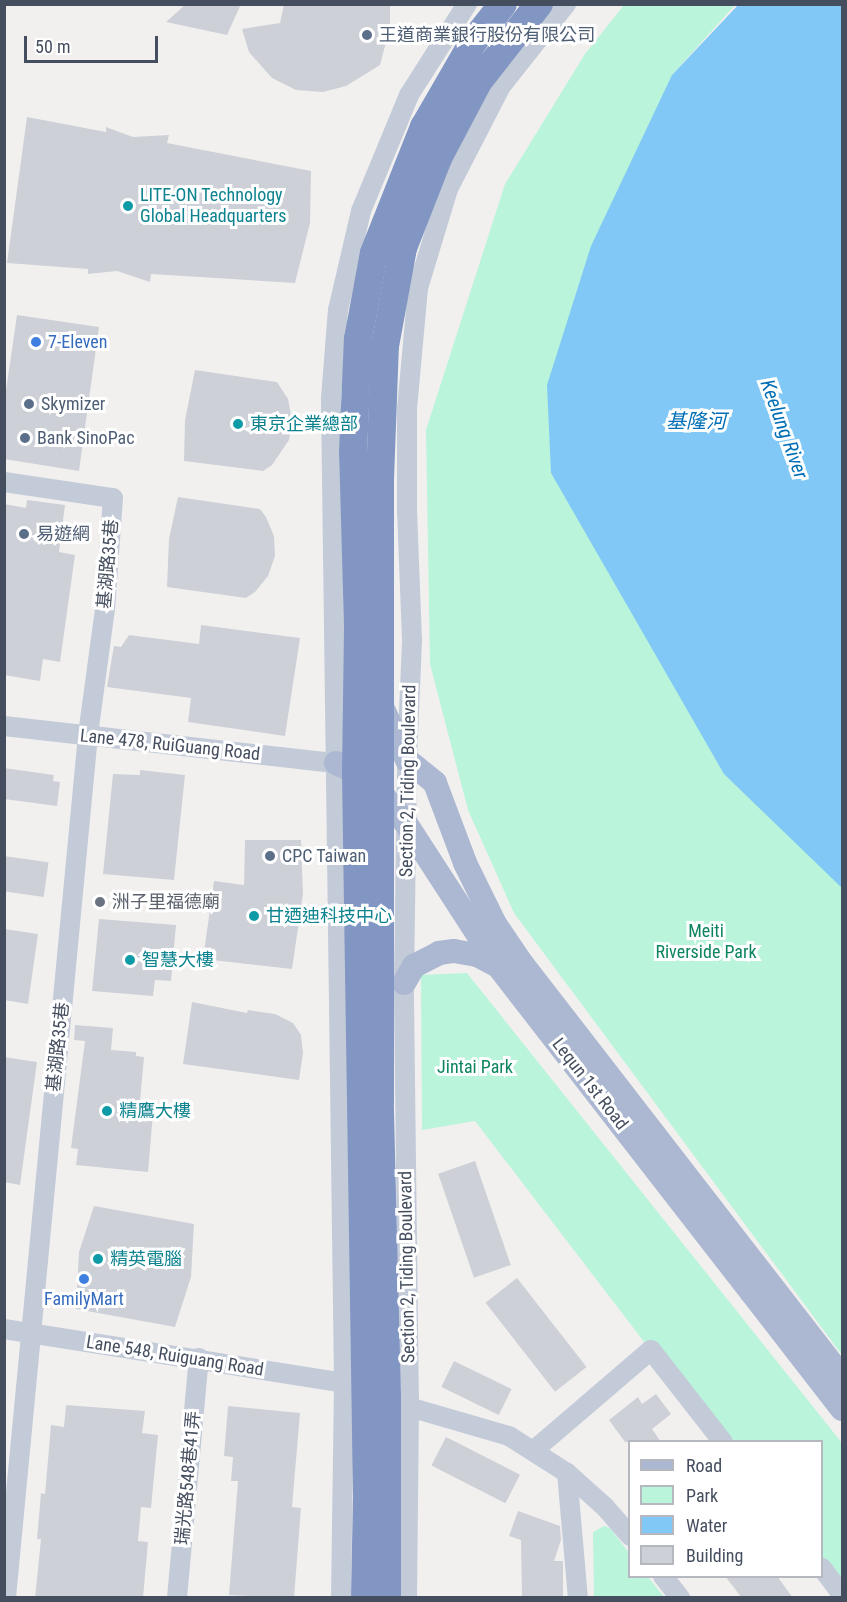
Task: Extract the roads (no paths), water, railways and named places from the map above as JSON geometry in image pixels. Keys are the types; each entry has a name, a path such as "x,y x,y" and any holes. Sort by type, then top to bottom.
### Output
{"highway":[{"path":"365,1598 367,1498 346,768 358,627 354,441 358,339 374,253 424,127 473,42 499,6"},
{"name":"Section 2, Tiding Boulevard","path":"387,1598 387,1398 380,1101 382,707 380,480 385,346 403,248 438,158 478,82 537,29"}],"main road":[{"name":"Lequn 1st Road","path":"382,707 406,760 435,783 465,863 495,924 520,961 843,1377"},
{"name":"Lequn 1st Road","path":"346,768 382,794 405,822 498,966 843,1409"},
{"path":"404,983 414,966 439,953 454,951 477,955 498,966"}],"street":[{"path":"341,1598 345,1383 346,768 331,398 338,310 361,211 409,95 467,4"},
{"name":"Section 2, Tiding Boulevard","path":"407,1598 409,1407 404,983 406,760 412,640 407,511 407,409 418,288 448,189 501,86 537,29 566,4"},
{"path":"499,6 537,29"},
{"name":"基湖路35巷","path":"4,482 113,498 105,609 88,735 6,1598"},
{"name":"Lane 478, RuiGuang Road","path":"4,726 346,768"},
{"name":"Lane 548, Ruiguang Road","path":"4,1329 199,1358 345,1383"},
{"path":"533,1451 651,1350 721,1440"},
{"name":"瑞光路548巷41弄","path":"177,1598 199,1358"},
{"path":"409,1407 509,1436 567,1473 605,1507 628,1534"},
{"path":"567,1473 578,1598"},
{"path":"823,1569 843,1595"},
{"path":"665,1578 680,1598"}],"water":[{"name":"基隆河","path":"739,4 842,5 842,888 724,774 551,473 547,385 591,246 672,75"}],"place":[{"name":"王道商業銀行股份有限公司","path":"367,35"},
{"name":"LITE-ON Technology Global Headquarters","path":"128,206"},
{"name":"7-Eleven","path":"36,342"},
{"name":"Skymizer","path":"29,404"},
{"name":"東京企業總部","path":"238,424"},
{"name":"Bank SinoPac","path":"25,438"},
{"name":"易遊網","path":"24,534"},
{"name":"CPC Taiwan","path":"270,856"},
{"name":"洲子里福德廟","path":"100,902"},
{"name":"甘迺迪科技中心","path":"254,916"},
{"name":"智慧大樓","path":"130,960"},
{"name":"精鷹大樓","path":"107,1111"},
{"name":"精英電腦","path":"98,1259"},
{"name":"FamilyMart","path":"84,1279"}],"water label":[{"name":"Keelung River","path":"784,429"}],"park label":[{"name":"Meiti Riverside Park","path":"706,942"},
{"name":"Jintai Park","path":"475,1067"}]}
